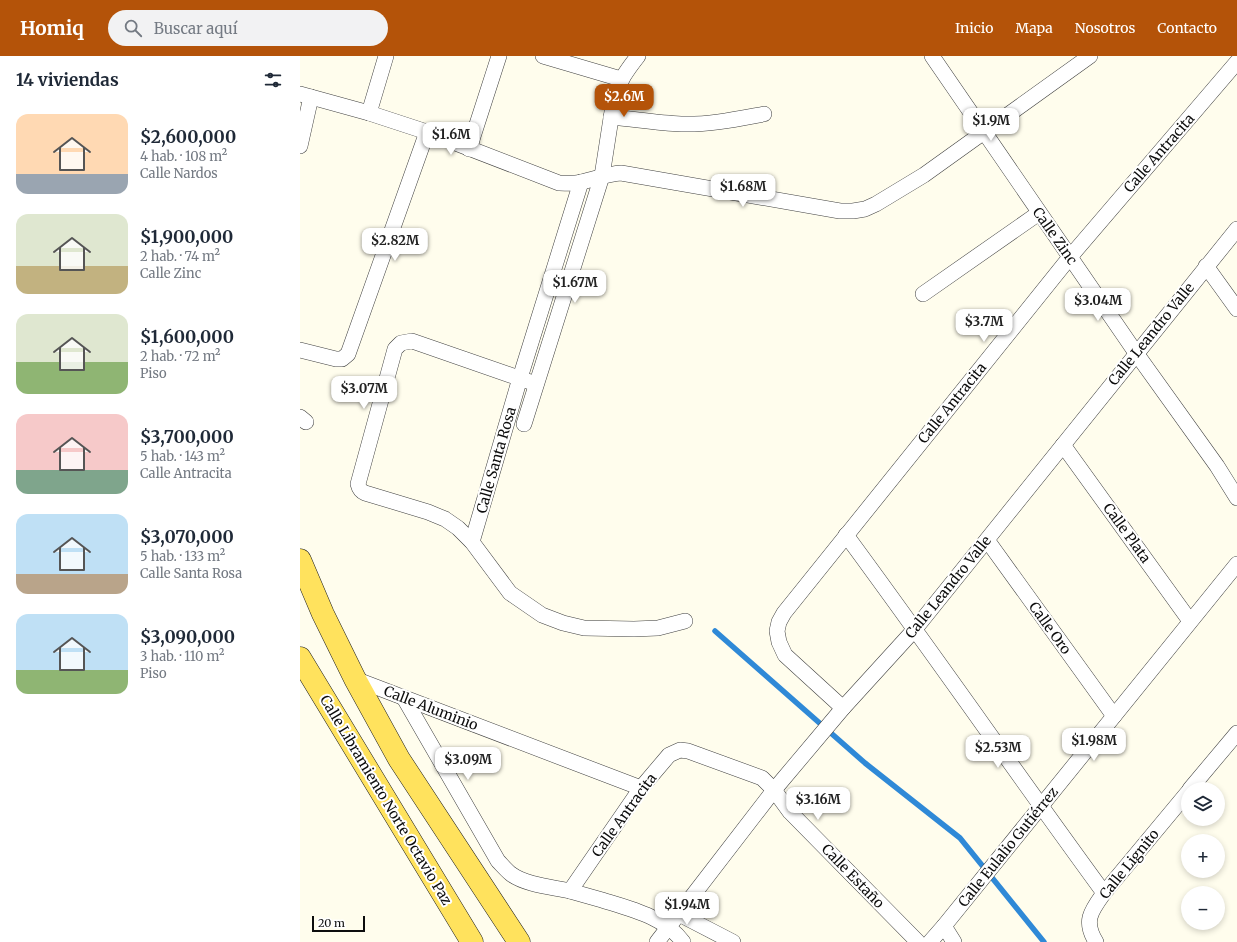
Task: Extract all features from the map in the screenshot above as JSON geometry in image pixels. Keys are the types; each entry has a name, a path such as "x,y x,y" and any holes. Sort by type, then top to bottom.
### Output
{"main road":[{"path":"300,560 323,614 355,679 399,760 519,942"},
{"name":"Calle Libramiento Norte Octavio Paz","path":"300,658 472,942"}],"street":[{"path":"369,113 386,56"},
{"path":"469,149 499,56"},
{"path":"543,56 621,79"},
{"name":"Calle Santa Rosa","path":"524,424 602,176 614,99 621,79 638,56"},
{"name":"Calle Zinc","path":"932,56 1136,354 1217,466 1237,498"},
{"path":"300,146 305,95 369,113 427,132 559,183 572,184 602,176 622,173 840,211 853,211 865,209 924,175 1090,56"},
{"name":"Calle Antracita","path":"843,708 785,655 779,642 777,631 779,622 784,613 1070,257 1237,62"},
{"path":"611,117 694,124 764,114"},
{"path":"300,350 336,359 342,359 348,354 427,132"},
{"name":"Calle Santa Rosa","path":"472,542 520,378 581,182"},
{"path":"923,294 1039,213"},
{"path":"569,220 586,225"},
{"name":"Calle Leandro Valle","path":"657,942 774,790 843,708 915,629 1237,229"},
{"path":"1206,266 1237,309"},
{"path":"536,384 412,341 401,343 395,349 358,484 361,491 428,512 445,519 458,528 472,542 510,593 542,615 563,624 584,628 634,630 658,628 685,621"},
{"name":"Calle Plata","path":"1063,445 1190,621"},
{"path":"846,535 915,629 1040,807 1104,893"},
{"name":"Calle Oro","path":"987,540 1114,716"},
{"name":"Calle Eulalio Gutiérrez","path":"930,942 1237,564"},
{"name":"Calle Aluminio","path":"355,679 641,788"},
{"path":"404,698 498,860 505,869 520,879 541,886 570,891 630,908 654,918 669,927 683,942"},
{"path":"1196,782 1237,733"},
{"name":"Calle Antracita","path":"570,891 641,788 669,755 680,750 688,751"},
{"name":"Calle Estaño","path":"688,751 762,778 774,790 790,812 918,942"},
{"name":"Calle Lignito","path":"1096,942 1090,933 1089,922 1091,910 1181,800"},
{"path":"679,914 733,942"},
{"path":"944,926 954,942"}],"waterway":[{"path":"715,631 865,763 960,838 1044,942"}]}
